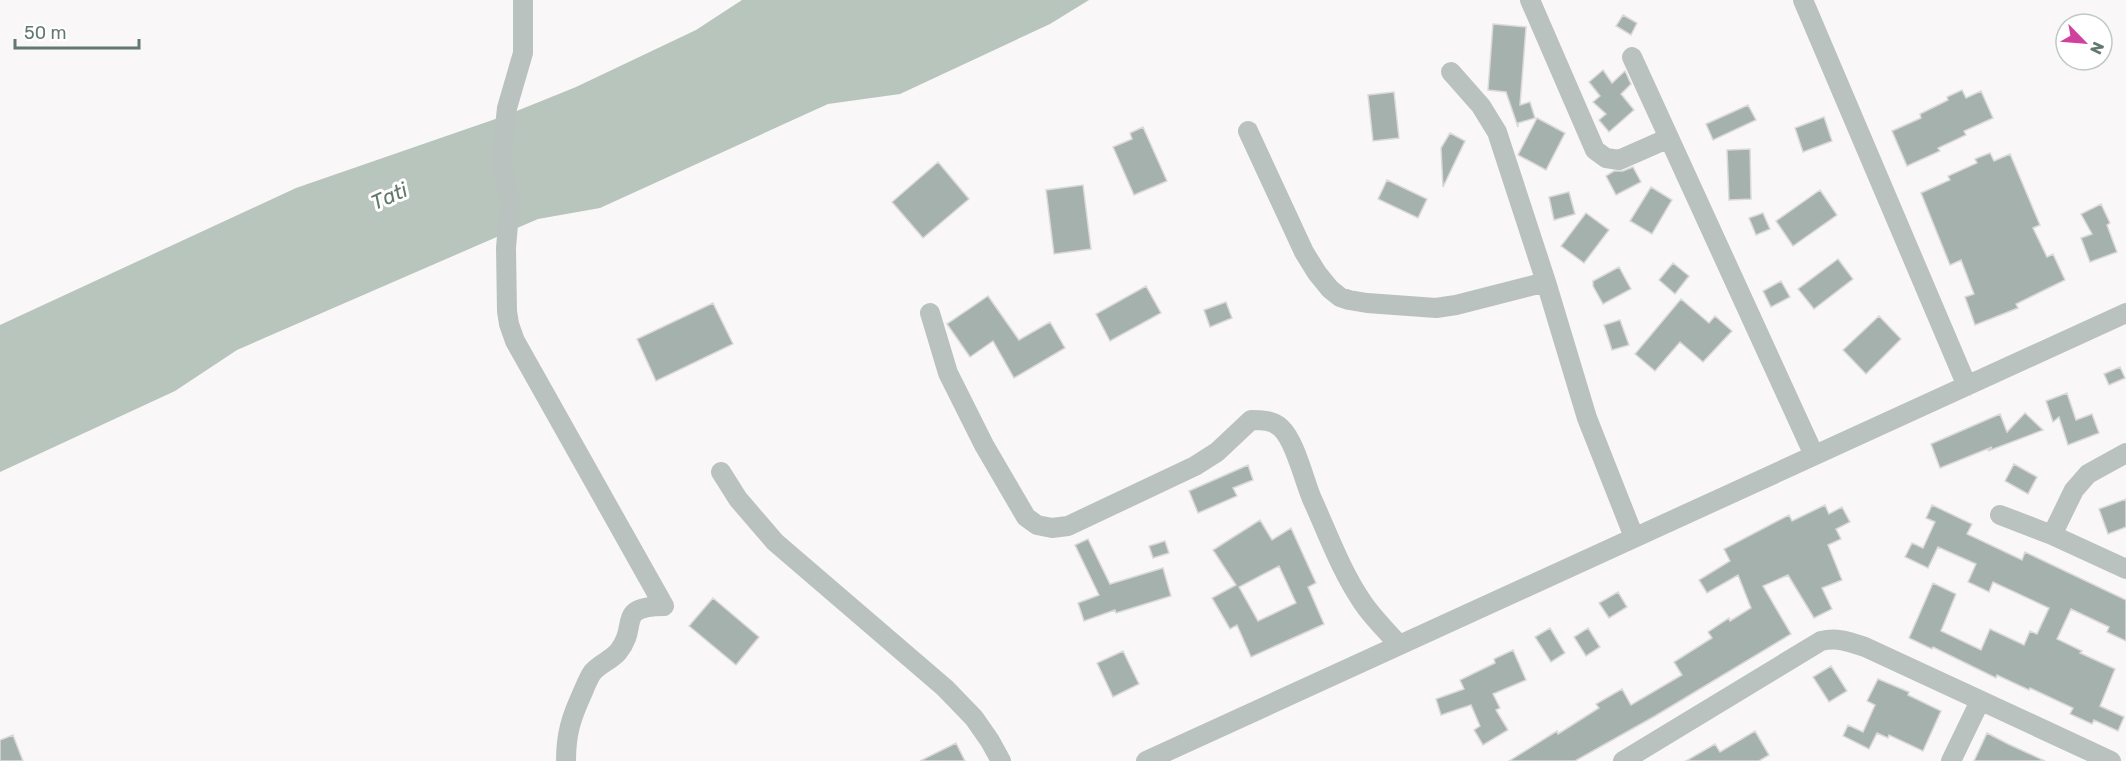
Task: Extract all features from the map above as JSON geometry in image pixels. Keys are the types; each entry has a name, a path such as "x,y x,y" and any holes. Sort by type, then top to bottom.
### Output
{"street":[{"path":"523,0 523,53 507,108 502,155 502,167 510,201 507,248 509,324 515,341 664,606 643,607 635,611 630,619 624,642 617,652 592,672 570,720 566,761"},
{"path":"1530,0 1595,150 1606,158 1619,160 1669,138"},
{"path":"1803,0 1967,386"},
{"path":"1632,57 1814,455"},
{"path":"1451,72 1481,106 1497,132 1587,418 1634,537"},
{"path":"1248,132 1304,252 1317,273 1340,297 1366,303 1436,308 1546,282"},
{"path":"930,313 948,373 984,445 1026,516 1037,525 1052,528 1068,526 1195,466 1217,452 1251,420 1268,420 1280,426 1288,437 1302,476 1340,563 1363,603 1399,645"},
{"path":"1146,761 2126,313"},
{"path":"2052,535 2074,489 2088,474 2126,453"},
{"path":"721,472 743,506 775,542 945,688 974,718 1001,761"},
{"path":"2000,515 2052,535 2126,569"},
{"path":"1623,761 1821,641 1832,638 1843,639 1865,647 2110,761"},
{"path":"1951,761 1980,701"}],"water":[{"name":"Tati","path":"742,0 1089,0 1050,24 900,94 828,104 600,208 538,219 237,350 175,391 0,472 0,325 296,188 507,115 576,87 696,30"}],"building":[{"path":"1623,15 1637,23 1631,35 1616,26"},
{"path":"1493,24 1526,27 1520,105 1530,102 1535,118 1518,123 1518,127 1506,92 1488,90"},
{"path":"1603,70 1612,83 1625,71 1631,84 1621,94 1634,110 1609,132 1599,120 1606,114 1593,102 1600,96 1589,82"},
{"path":"1962,90 1966,98 1981,91 1993,118 1964,131 1966,135 1938,148 1940,151 1907,166 1892,131 1921,118 1920,114"},
{"path":"1394,92 1399,138 1373,141 1368,95"},
{"path":"1748,105 1756,120 1713,140 1706,124"},
{"path":"1824,117 1832,141 1803,152 1795,128"},
{"path":"1537,118 1565,133 1546,170 1518,155"},
{"path":"1143,127 1167,181 1134,195 1113,147 1132,139 1130,133"},
{"path":"1450,133 1465,141 1443,187 1441,148"},
{"path":"1750,149 1751,199 1729,200 1727,150"},
{"path":"1990,153 1994,161 2010,154 2040,225 2033,228 2047,257 2053,254 2065,280 2016,304 2018,308 1975,325 1965,297 1974,294 1961,260 1950,265 1921,193 1950,180 1948,176 1977,163 1975,159"},
{"path":"938,162 969,199 923,238 892,202"},
{"path":"1633,167 1641,182 1616,195 1606,176 1614,171 1623,171"},
{"path":"1387,180 1427,199 1418,218 1378,199"},
{"path":"1083,185 1091,249 1054,254 1046,190"},
{"path":"1651,187 1672,200 1652,234 1630,221"},
{"path":"1820,190 1837,215 1793,246 1776,221"},
{"path":"1569,192 1575,214 1554,220 1549,197"},
{"path":"2101,204 2110,223 2107,225 2117,252 2090,262 2081,238 2092,234 2081,214"},
{"path":"1586,213 1609,230 1584,263 1561,246"},
{"path":"1763,213 1770,229 1756,235 1749,218"},
{"path":"1838,259 1853,279 1814,309 1798,289"},
{"path":"1673,263 1689,276 1675,294 1659,280"},
{"path":"1619,267 1631,289 1603,304 1593,286 1593,281"},
{"path":"1781,281 1790,297 1771,307 1763,291"},
{"path":"1146,286 1161,313 1110,341 1096,314"},
{"path":"988,296 1019,340 1050,322 1065,348 1014,378 993,341 970,357 947,324"},
{"path":"1681,299 1709,323 1715,316 1732,331 1703,362 1680,342 1655,371 1635,354"},
{"path":"1226,302 1232,318 1210,327 1204,310"},
{"path":"713,303 733,344 656,381 637,339"},
{"path":"1879,316 1901,339 1866,374 1843,350"},
{"path":"1620,320 1629,345 1612,350 1604,325"},
{"path":"2120,367 2125,378 2109,385 2104,374"},
{"path":"2067,393 2076,420 2092,414 2099,433 2068,445 2059,417 2053,422 2046,401"},
{"path":"2025,413 2043,430 1940,468 1931,444 2000,414 2007,432"},
{"path":"2014,464 2037,477 2028,494 2005,481"},
{"path":"1248,465 1253,480 1233,488 1237,496 1198,513 1189,491"},
{"path":"2126,499 2126,527 2108,534 2099,509"},
{"path":"1825,505 1829,514 1842,507 1850,522 1836,529 1841,539 1828,545 1842,580 1822,588 1832,609 1814,618 1788,575 1763,586 1791,634 1575,761 1509,761 1599,708 1596,704 1622,689 1631,705 1682,675 1674,662 1712,638 1708,632 1729,618 1730,621 1751,608 1738,575 1707,593 1699,580 1730,561 1724,549 1789,515 1792,521"},
{"path":"1932,505 1972,524 1967,534 2022,560 2025,552 2126,600 2126,641 2107,632 2109,627 2071,609 2057,639 2082,651 2080,653 2115,669 2100,706 2124,717 2118,731 2094,720 2092,724 2070,714 2073,708 1997,675 1996,678 1933,647 1932,649 1909,638 1933,583 1956,594 1941,631 1981,650 1990,629 2024,645 2030,631 2037,634 2049,608 1993,582 1989,592 1968,582 1976,564 1938,547 1928,568 1905,557 1912,543 1923,548 1935,522 1926,518"},
{"path":"1260,520 1272,540 1291,528 1316,583 1308,587 1324,624 1251,657 1237,625 1230,629 1212,598 1236,585 1213,550","holes":["1279,566 1296,603 1258,621 1239,587"]},
{"path":"1088,539 1110,584 1163,568 1171,596 1116,613 1115,610 1084,621 1078,603 1099,595 1075,545"},
{"path":"1165,541 1169,553 1153,558 1149,546"},
{"path":"1618,592 1627,607 1609,618 1599,603"},
{"path":"713,598 759,637 736,665 689,626"},
{"path":"1550,628 1565,653 1551,662 1535,637"},
{"path":"1588,628 1600,647 1586,656 1574,637"},
{"path":"1513,650 1526,680 1493,694 1500,708 1496,710 1508,730 1483,745 1474,730 1480,726 1471,705 1441,715 1436,699 1464,689 1460,680 1495,663 1494,659"},
{"path":"1123,651 1139,684 1113,697 1097,663"},
{"path":"1831,666 1847,691 1829,702 1813,677"},
{"path":"1878,679 1909,692 1908,695 1941,711 1923,751 1889,735 1888,738 1877,733 1869,749 1843,736 1848,725 1863,732 1875,705 1867,701"},
{"path":"1755,731 1769,755 1759,761 1686,761 1715,744 1720,752"},
{"path":"1987,733 2008,744 2045,761 1974,761"},
{"path":"13,735 23,761 0,761 0,740"},
{"path":"956,743 965,761 920,761"}]}
